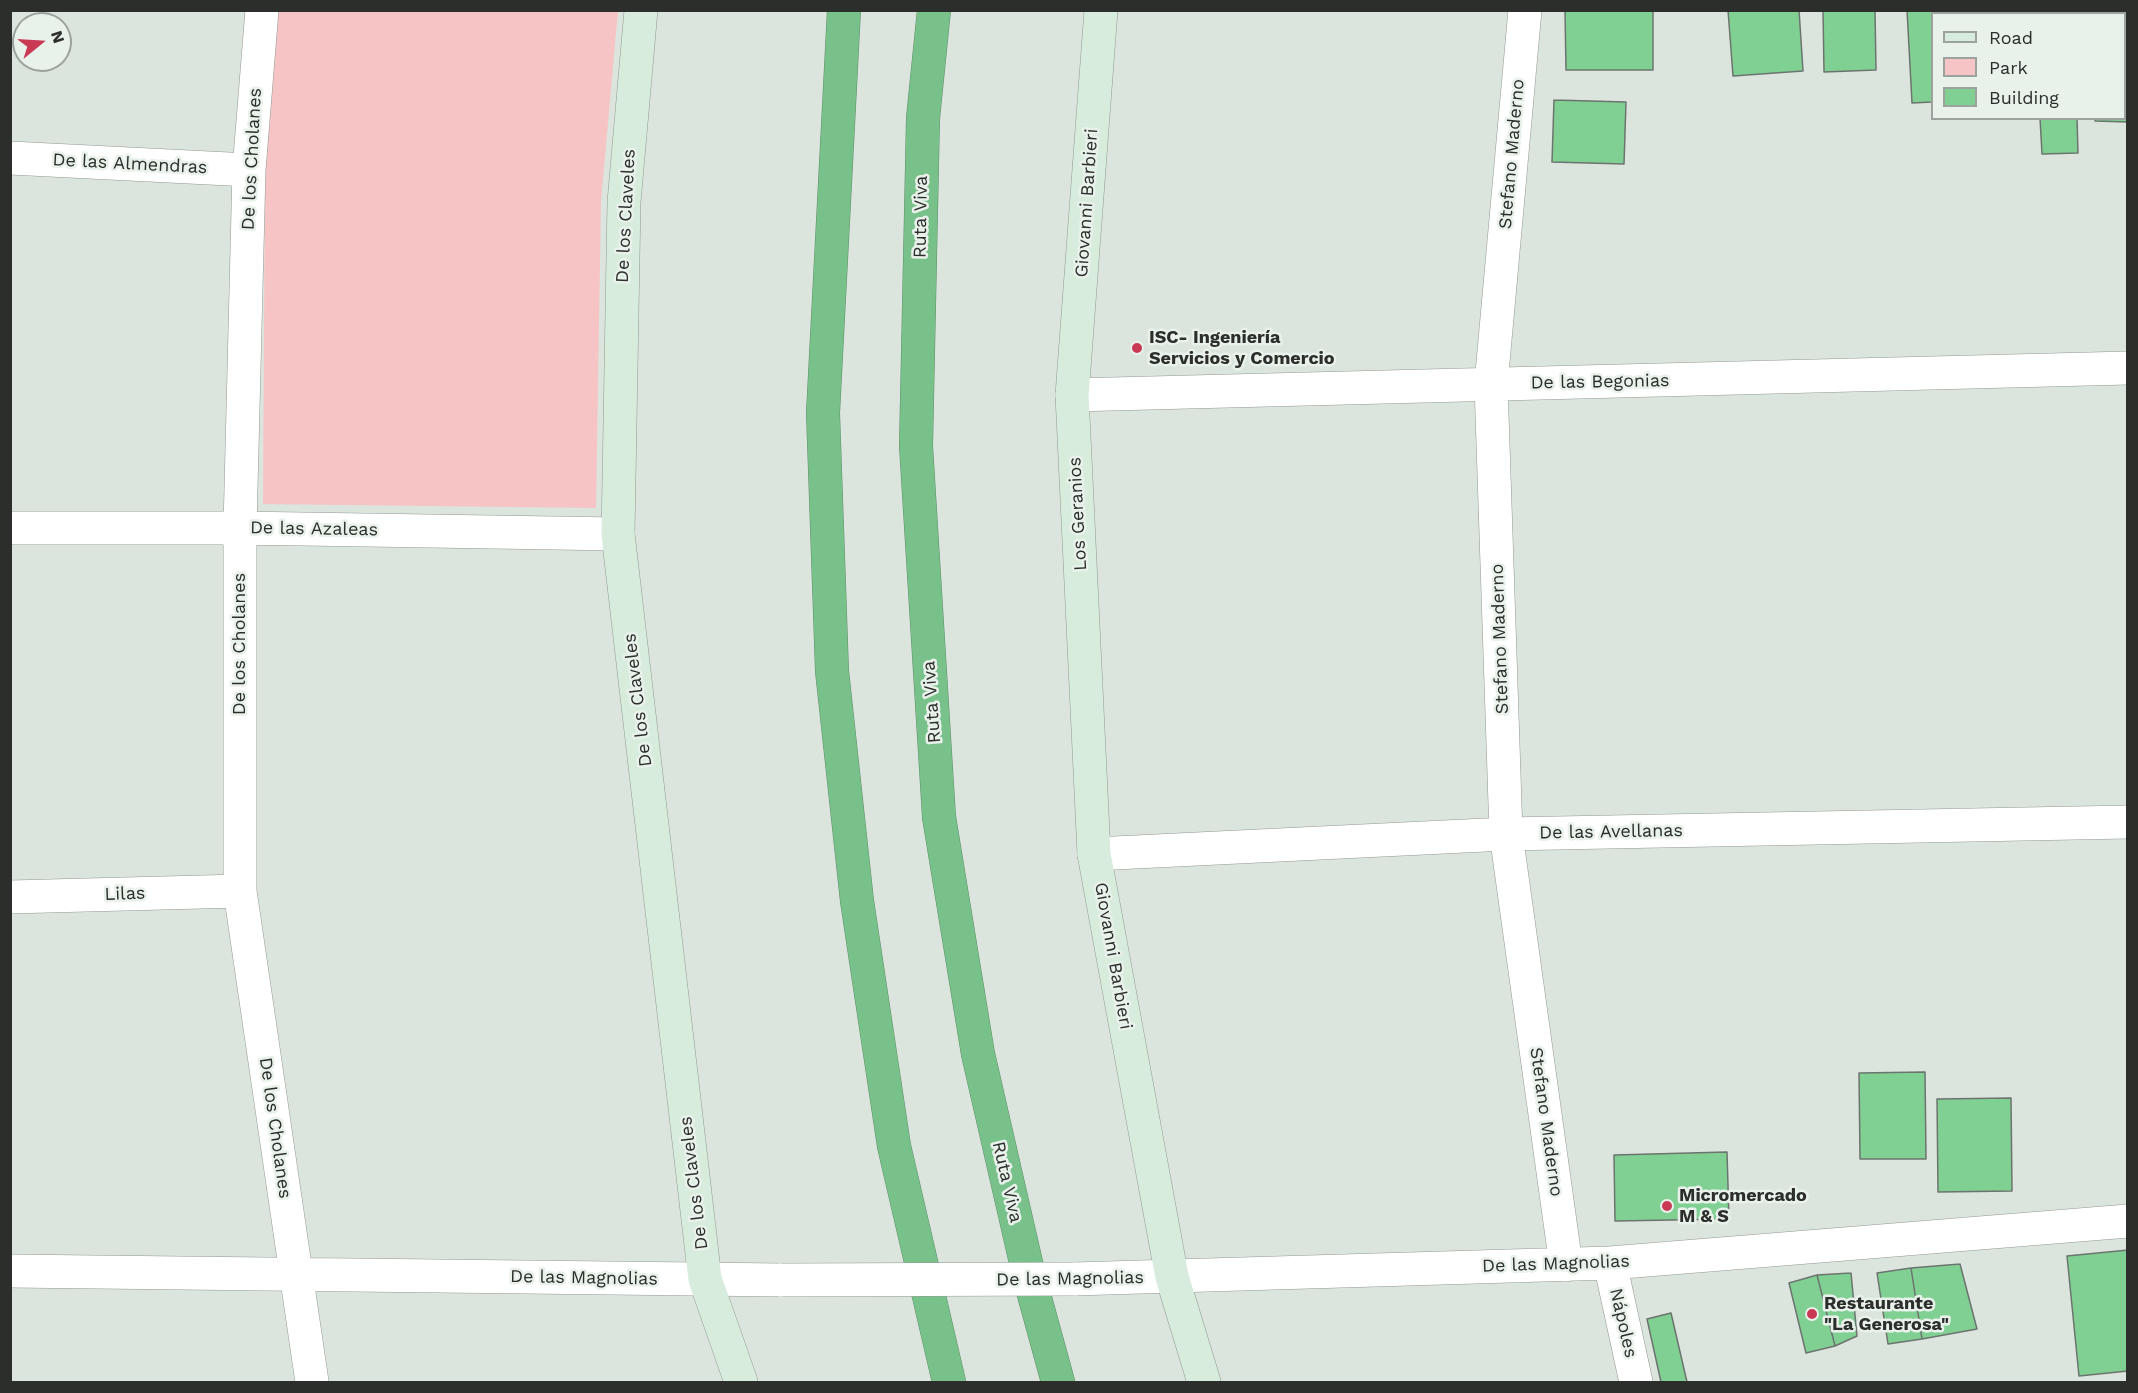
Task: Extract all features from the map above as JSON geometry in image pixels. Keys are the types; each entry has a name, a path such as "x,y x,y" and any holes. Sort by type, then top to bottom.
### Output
{"highway":[{"path":"844,10 823,413 832,671 857,901 894,1146 949,1383"},
{"name":"Ruta Viva","path":"934,10 923,118 916,446 939,817 978,1054 1030,1280 1058,1383"}],"main road":[{"name":"De los Claveles","path":"641,10 624,202 618,534 705,1279 741,1383"},
{"name":"Giovanni Barbieri","path":"1072,395 1101,10"},
{"name":"Los Geranios","path":"1072,395 1083,633"},
{"name":"Giovanni Barbieri","path":"1083,633 1094,854 1172,1277"},
{"path":"1172,1277 1204,1383"}],"street":[{"name":"De los Cholanes","path":"262,10 249,170 240,528 240,891 312,1383"},
{"name":"Stefano Maderno","path":"1526,10 1491,384 1506,834 1566,1265"},
{"name":"De las Almendras","path":"10,158 249,170"},
{"name":"De las Begonias","path":"1072,395 2127,368"},
{"name":"De las Azaleas","path":"10,528 240,528 618,534"},
{"name":"De las Avellanas","path":"1094,854 1506,834 2127,822"},
{"name":"Lilas","path":"10,897 240,891"},
{"name":"De las Magnolias","path":"10,1271 782,1280 1074,1280 1610,1263 2127,1221"},
{"name":"Nápoles","path":"1610,1263 1636,1383"}],"green space":[{"path":"278,11 618,11 601,201 596,508 263,504 265,170"}],"building":[{"path":"1565,10 1653,10 1653,70 1566,70"},
{"path":"1728,10 1799,10 1803,71 1733,76"},
{"path":"1823,10 1875,10 1876,70 1824,72"},
{"path":"1907,10 1977,10 1977,12 1931,12 1931,102 1912,103"},
{"path":"2004,10 2071,10 2071,12 2004,12"},
{"path":"2097,10 2128,10 2128,122 2095,121 2126,120 2126,12 2097,12"},
{"path":"1554,100 1626,102 1624,164 1552,162"},
{"path":"2040,120 2077,120 2078,153 2042,154"},
{"path":"1925,1072 1926,1159 1860,1159 1859,1073"},
{"path":"2011,1098 2012,1191 1938,1192 1937,1099"},
{"path":"1727,1152 1729,1219 1615,1221 1614,1155"},
{"path":"2128,1250 2128,1371 2079,1376 2067,1256"},
{"path":"1960,1264 1977,1329 1922,1339 1911,1268"},
{"path":"1911,1268 1922,1339 1888,1344 1877,1273"},
{"path":"1851,1273 1857,1336 1835,1346 1817,1275"},
{"name":"Restaurante \"La Generosa\"","path":"1817,1275 1835,1346 1806,1353 1789,1283"},
{"path":"1671,1313 1687,1382 1661,1382 1647,1319"}],"place":[{"name":"ISC- Ingeniería Servicios y Comercio","path":"1137,348"},
{"name":"Micromercado M & S","path":"1667,1206"},
{"name":"Restaurante \"La Generosa\"","path":"1812,1314"}]}
